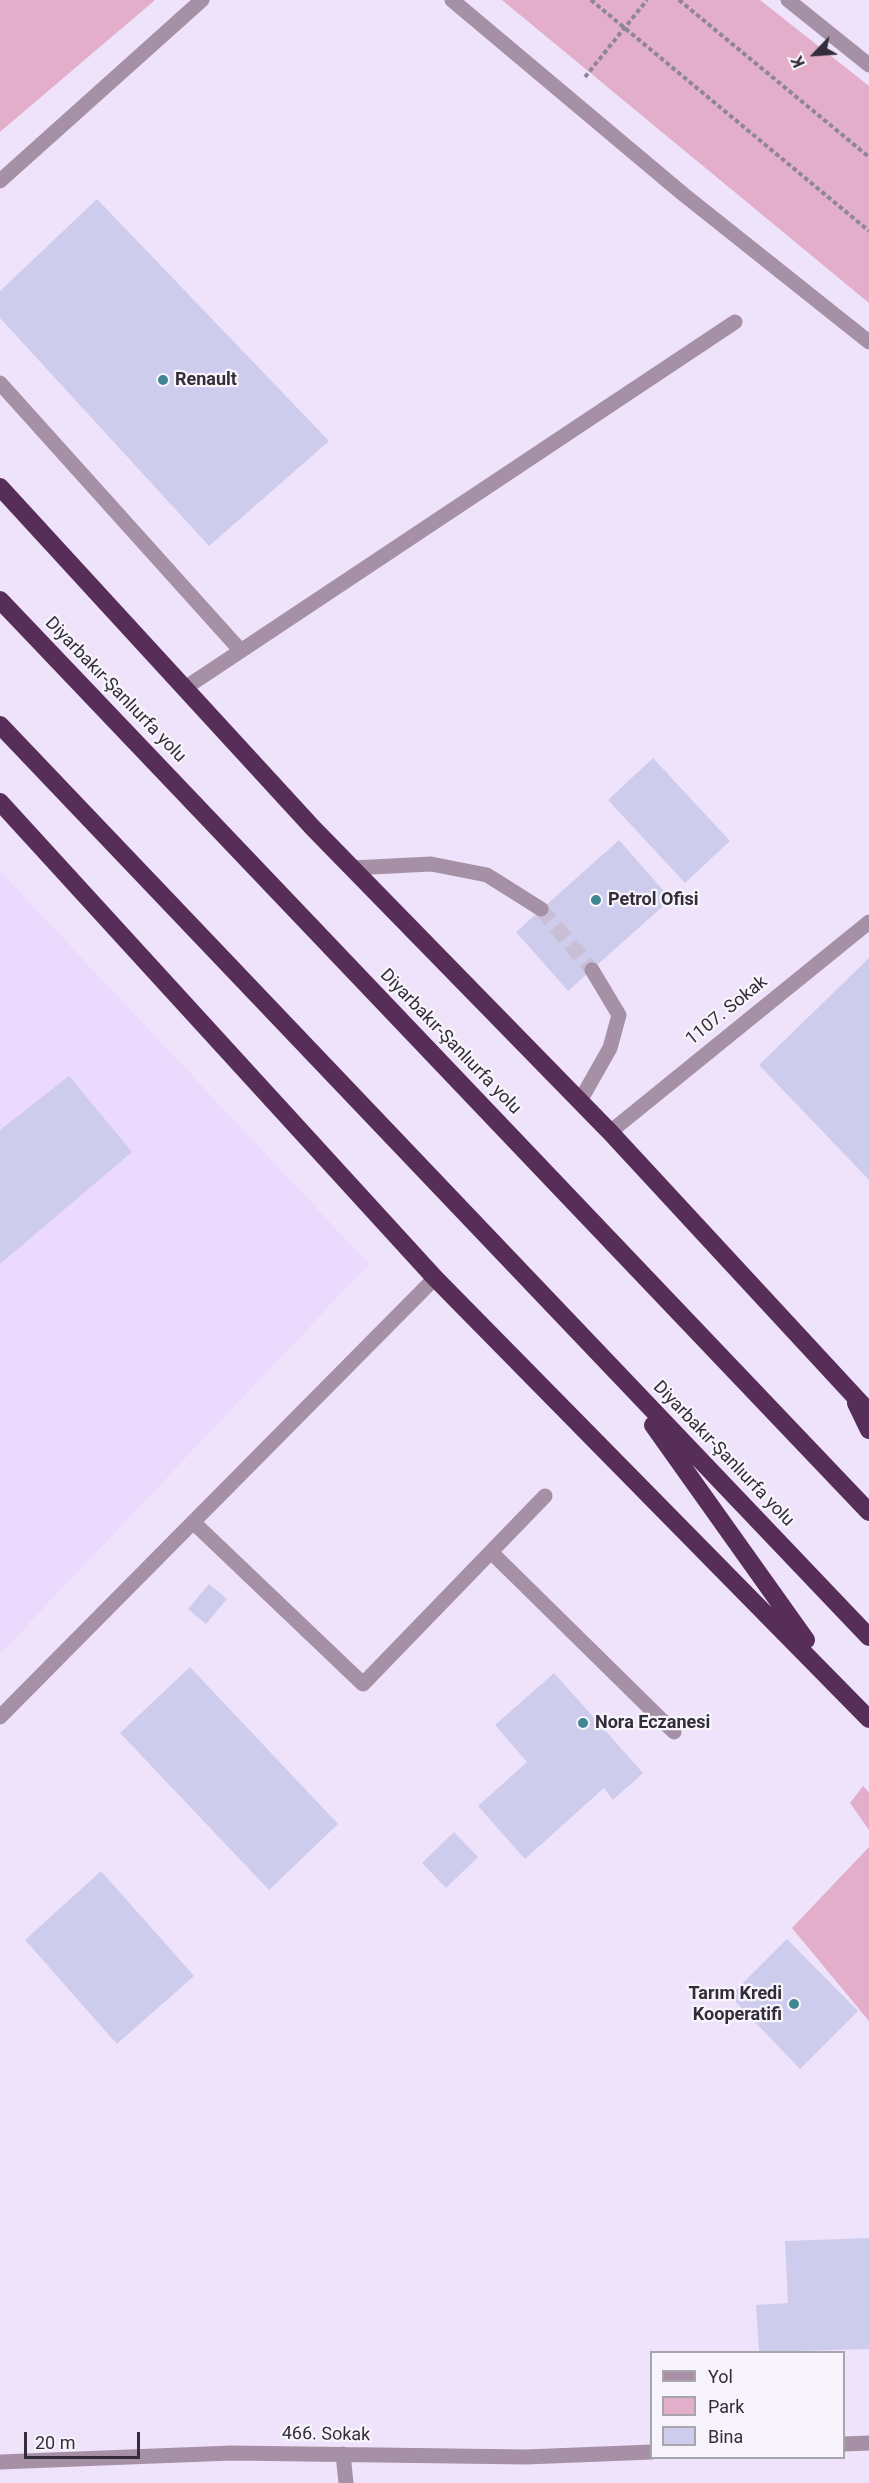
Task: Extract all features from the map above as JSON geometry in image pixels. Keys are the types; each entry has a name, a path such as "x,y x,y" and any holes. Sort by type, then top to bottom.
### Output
{"highway":[{"path":"0,487 352,868 610,1132 869,1412"},
{"name":"Diyarbakır-Şanlıurfa yolu","path":"0,600 869,1512"},
{"name":"Diyarbakır-Şanlıurfa yolu","path":"0,725 869,1637"},
{"path":"0,802 435,1278 869,1719"},
{"path":"617,1374 836,1683"},
{"path":"850,1390 869,1430"}],"street":[{"path":"0,181 202,0"},
{"path":"452,0 683,194 869,342"},
{"path":"788,0 869,65"},
{"path":"185,688 412,540 735,322"},
{"path":"0,383 241,651"},
{"path":"352,868 431,864 487,875 541,909"},
{"name":"1107. Sokak","path":"610,1132 869,922"},
{"path":"580,1101 610,1048 619,1016 592,970"},
{"path":"0,1717 435,1278"},
{"path":"193,1522 363,1684 545,1496"},
{"path":"491,1552 674,1732"},
{"path":"845,2444 869,2442"},
{"name":"466. Sokak","path":"0,2462 232,2453 526,2457 650,2452"},
{"path":"343,2454 346,2483"}],"path":[{"path":"591,0 869,231"},
{"path":"569,98 647,0"},
{"path":"679,0 869,157"}],"shaded area":[{"path":"0,871 369,1264 0,1654"}],"green space":[{"path":"0,0 155,0 0,132"},
{"path":"502,0 760,0 869,86 869,303"},
{"path":"863,1786 869,1792 869,1830 850,1803"},
{"path":"869,1847 869,2021 792,1928"}],"building":[{"name":"Renault","path":"97,199 329,441 209,546 0,318 0,291"},
{"path":"653,758 730,841 685,883 608,800"},
{"path":"619,840 671,899 568,991 516,932"},
{"path":"869,958 869,1180 759,1065"},
{"path":"69,1076 132,1152 0,1264 0,1130"},
{"path":"209,1584 227,1599 206,1624 188,1609"},
{"path":"190,1667 338,1824 269,1890 120,1733"},
{"path":"554,1673 643,1773 613,1800 604,1788 525,1859 478,1806 527,1762 495,1725"},
{"path":"454,1832 478,1857 446,1888 422,1863"},
{"path":"101,1871 194,1976 117,2044 25,1940"},
{"name":"Tarım Kredi Kooperatifi","path":"787,1939 858,2011 800,2069 730,1996"},
{"path":"869,2238 869,2349 759,2351 756,2305 788,2303 785,2241"}],"tunnel":[{"path":"541,909 592,970"}],"place":[{"name":"Renault","path":"163,380"},
{"name":"Petrol Ofisi","path":"596,900"},
{"name":"Nora Eczanesi","path":"583,1723"},
{"name":"Tarım Kredi Kooperatifi","path":"794,2004"}]}
